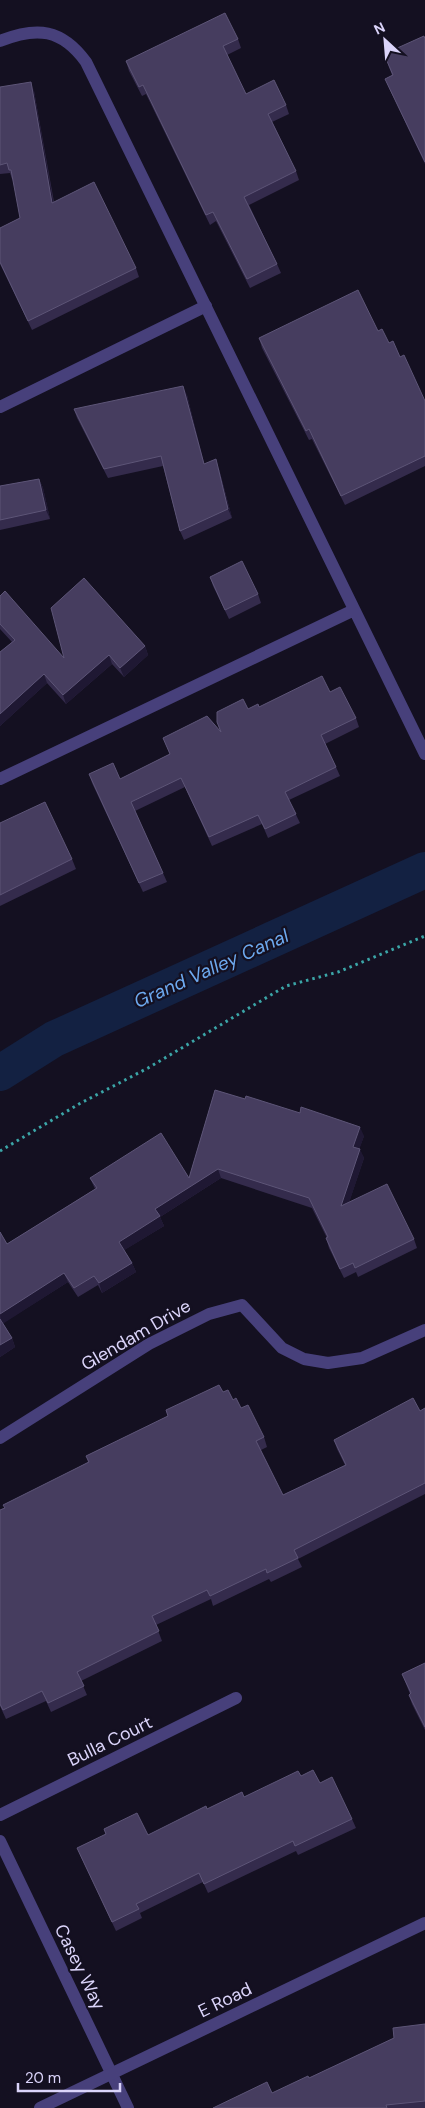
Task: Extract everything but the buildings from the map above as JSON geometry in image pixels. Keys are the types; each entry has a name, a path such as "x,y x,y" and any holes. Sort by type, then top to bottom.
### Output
{"street":[{"path":"0,40 25,32 48,33 70,44 86,62 425,754"},
{"path":"0,408 206,306"},
{"path":"0,779 354,610"},
{"name":"Glendam Drive","path":"0,1438 149,1344 209,1314 242,1305 282,1348 304,1358 328,1362 362,1358 425,1330"},
{"name":"Bulla Court","path":"0,1815 236,1698"},
{"name":"Casey Way","path":"0,1841 128,2108"},
{"name":"E Road","path":"40,2108 425,1923"}],"path":[{"path":"0,1151 80,1104 148,1068 286,986 338,972 425,936"}],"waterway":[{"name":"Grand Valley Canal","path":"0,1073 54,1039 425,870"}]}
